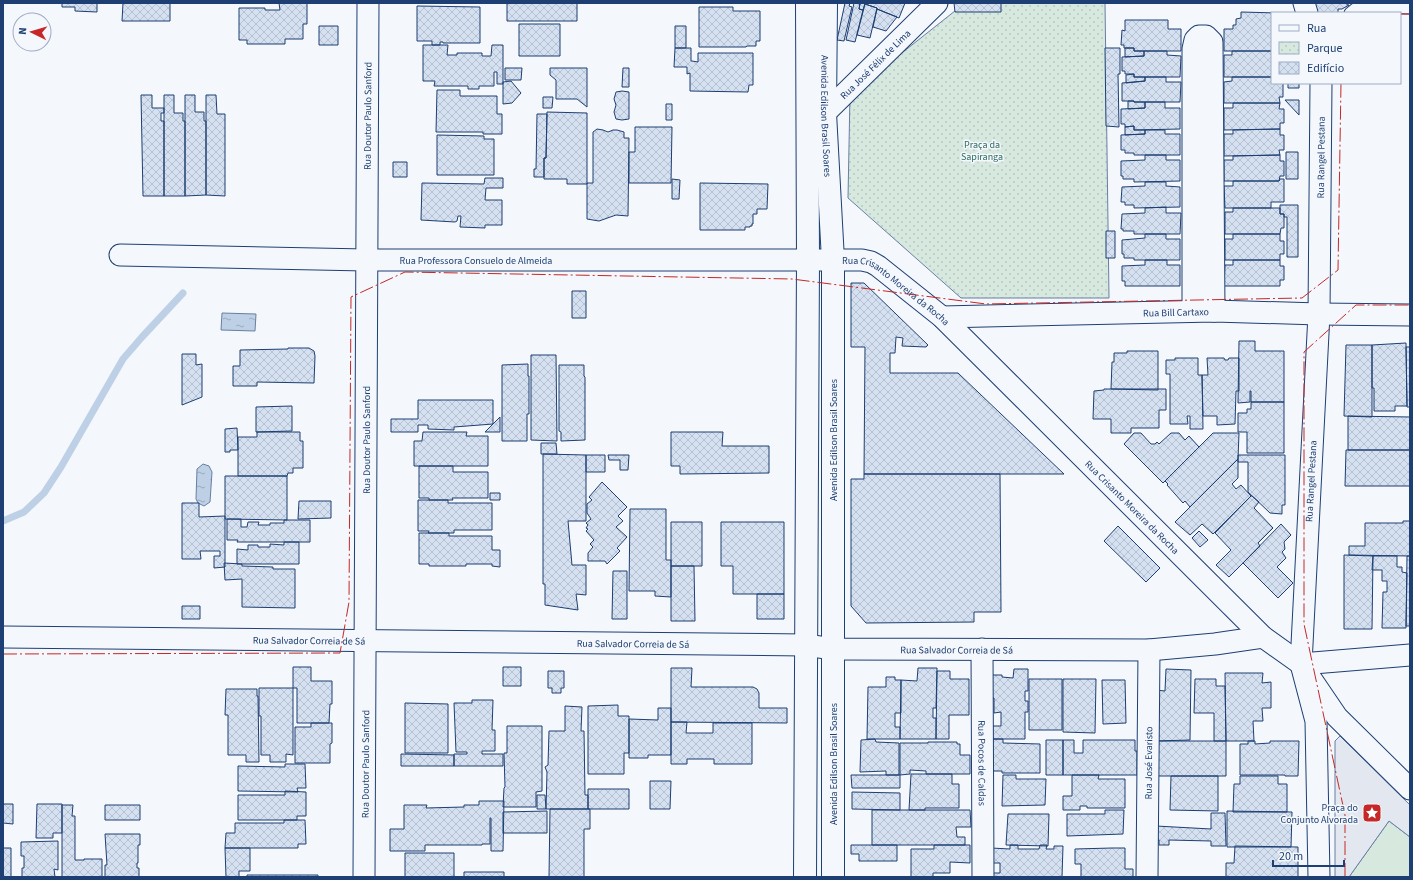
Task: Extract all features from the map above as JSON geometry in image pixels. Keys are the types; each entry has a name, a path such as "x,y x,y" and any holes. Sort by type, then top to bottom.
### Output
{"main road":[{"name":"Avenida Edilson Brasil Soares","path":"807,3 816,113 833,260 833,877"},
{"name":"Avenida Edilson Brasil Soares","path":"806,877 808,260 816,113 826,3"}],"street":[{"name":"Rua Doutor Paulo Sanford","path":"364,877 368,3"},
{"name":"Rua José Félix de Lima","path":"816,113 937,3"},
{"path":"1194,312 1193,49 1195,40 1199,36 1206,36 1212,42 1214,311"},
{"name":"Rua Rangel Pestana","path":"1318,877 1316,721 1301,664 1319,314 1321,84"},
{"name":"Rua Professora Consuelo de Almeida","path":"120,255 366,260 833,260"},
{"name":"Rua Crisanto Moreira da Rocha","path":"833,260 862,260 871,262 942,317 1263,637 1301,664 1337,717 1410,789"},
{"name":"Rua Bill Cartaxo","path":"942,317 1214,311 1410,315"},
{"name":"Rua Salvador Correia de Sá","path":"3,637 366,642 806,645 833,649 1149,650 1215,644 1263,637"},
{"name":"Rua Pocos de Caldas","path":"982,649 983,877"},
{"name":"Rua José Evaristo","path":"1147,877 1149,650"},
{"path":"1301,664 1410,655"}],"lane":[{"path":"1351,12 1360,8 1410,8"}],"green space":[{"name":"Praça da Sapiranga","path":"965,3 1105,3 1109,298 961,298 848,198 850,94"},
{"path":"1389,821 1410,837 1410,877 1349,877"}],"shaded area":[{"name":"Praça do Conjunto Alvorada","path":"1340,736 1410,805 1410,837 1389,821 1349,877 1335,877 1335,741"}],"water":[{"path":"222,313 256,314 255,331 221,330"},
{"path":"203,464 209,466 212,472 210,502 204,506 198,503 196,499 197,469"}],"building":[{"path":"62,3 97,3 97,12 75,11 75,7 62,7"},
{"path":"123,3 170,3 170,21 122,21"},
{"path":"279,3 307,3 307,24 303,24 303,39 285,39 285,44 247,44 247,40 239,40 239,8 265,8 265,10 280,10"},
{"path":"507,3 577,3 577,21 507,21"},
{"path":"845,3 850,3 849,6 852,7 844,41 837,40"},
{"path":"854,3 860,4 859,9 863,10 855,42 846,40"},
{"path":"860,3 865,3 863,10 859,9"},
{"path":"865,3 905,3 899,18"},
{"path":"954,3 1001,3 1001,12 955,12"},
{"path":"1312,3 1347,3 1347,5 1349,5 1342,9 1338,9 1338,12 1313,12"},
{"path":"865,4 877,8 870,38 857,35"},
{"path":"417,6 480,7 480,43 440,42 440,45 432,45 432,41 417,41"},
{"path":"699,7 733,7 733,11 760,11 760,41 756,41 756,46 746,47 699,47"},
{"path":"877,9 897,17 886,31 873,27"},
{"path":"1241,12 1271,13 1271,51 1224,51 1224,29 1233,29 1233,25 1236,25 1236,19 1241,18"},
{"path":"1125,20 1168,20 1168,29 1181,29 1181,51 1134,51 1134,48 1124,48 1124,45 1121,45 1122,30 1125,31"},
{"path":"519,24 560,24 560,56 519,56"},
{"path":"319,26 338,26 338,45 319,45"},
{"path":"675,26 686,26 686,48 675,48"},
{"path":"423,45 448,45 447,55 457,55 457,53 482,53 482,56 491,56 492,45 503,45 503,84 497,84 497,72 494,72 494,86 479,86 479,89 468,89 468,86 434,86 435,81 423,81"},
{"path":"675,48 691,48 691,61 698,62 698,53 753,53 753,85 749,85 748,92 690,91 690,73 687,74 687,67 674,67"},
{"path":"1105,48 1120,48 1120,74 1118,74 1119,127 1106,126"},
{"path":"1125,48 1134,48 1134,51 1144,51 1144,56 1125,57"},
{"path":"1144,51 1167,51 1167,55 1181,56 1180,77 1134,77 1134,74 1125,74 1125,71 1122,71 1122,57 1144,56"},
{"path":"1232,51 1271,51 1271,77 1224,77 1224,55 1232,55"},
{"path":"505,68 522,68 521,80 505,80"},
{"path":"550,68 587,68 587,107 577,99 556,99 556,80 550,75"},
{"path":"623,68 629,68 629,87 622,87"},
{"path":"1134,74 1134,77 1145,77 1145,81 1126,83 1126,75"},
{"path":"1145,77 1166,77 1166,82 1181,82 1180,102 1122,101 1122,83 1145,81"},
{"path":"1232,77 1271,77 1271,84 1283,84 1283,97 1279,97 1280,103 1224,103 1224,82 1232,81"},
{"path":"511,81 521,93 512,103 503,104 503,82"},
{"path":"1288,84 1299,84 1299,88 1288,88"},
{"path":"437,90 460,90 460,96 497,96 497,114 502,114 502,134 483,134 483,132 436,132"},
{"path":"616,92 629,92 629,119 622,120 616,119 614,112 616,105 614,99"},
{"path":"141,95 152,95 152,108 164,108 164,113 161,113 161,121 164,121 164,196 143,196"},
{"path":"164,95 174,95 174,113 183,113 183,121 185,121 185,196 164,196"},
{"path":"185,95 195,95 195,112 204,112 204,121 206,121 206,195 185,196"},
{"path":"206,95 216,95 217,114 225,114 225,196 206,195"},
{"path":"543,97 553,97 552,108 543,108"},
{"path":"1285,100 1299,100 1299,115"},
{"path":"1128,101 1145,102 1145,108 1128,109"},
{"path":"1145,102 1165,102 1165,108 1180,108 1180,129 1134,130 1134,126 1125,127 1125,124 1121,124 1121,109 1145,108"},
{"path":"1233,103 1280,103 1279,109 1284,109 1284,123 1280,123 1280,129 1224,130 1224,108 1233,108"},
{"path":"666,104 672,104 672,120 666,120"},
{"path":"547,112 587,113 587,184 567,184 567,179 544,179"},
{"path":"537,114 547,114 544,177 534,177 534,169 536,169"},
{"path":"1134,126 1134,130 1145,130 1145,134 1125,135 1125,127"},
{"path":"635,127 672,127 671,183 629,183 629,152 635,152"},
{"path":"597,129 608,132 617,130 624,132 624,138 629,138 628,216 616,215 599,221 587,219 587,183 593,183 593,132"},
{"path":"1280,129 1280,135 1284,135 1284,150 1279,150 1280,155 1224,156 1224,134 1233,134 1233,130"},
{"path":"1145,130 1165,130 1165,134 1180,134 1180,155 1134,155 1134,153 1125,153 1125,150 1121,150 1121,135 1145,134"},
{"path":"437,135 484,136 484,139 494,139 494,175 437,175"},
{"path":"1286,152 1298,152 1298,179 1286,179"},
{"path":"1145,155 1166,155 1166,160 1180,160 1180,181 1134,182 1134,179 1123,179 1123,176 1121,176 1121,161 1145,160"},
{"path":"1280,155 1280,161 1284,161 1284,176 1280,176 1279,181 1224,181 1224,160 1233,160 1233,156"},
{"path":"393,162 407,162 407,177 393,177"},
{"path":"485,178 503,178 503,188 486,188 485,200 502,200 502,225 485,225 485,228 460,227 461,216 458,216 457,221 455,222 421,220 422,183 484,184"},
{"path":"672,179 680,180 679,199 672,199"},
{"path":"1280,179 1284,179 1284,202 1271,202 1271,208 1225,208 1224,186 1233,186 1233,181 1279,181"},
{"path":"1145,182 1166,182 1166,186 1180,187 1180,207 1134,208 1134,205 1125,205 1125,202 1121,202 1122,187 1145,186"},
{"path":"700,183 768,184 767,209 757,209 757,214 753,214 752,226 745,227 745,230 700,230"},
{"path":"1280,205 1298,205 1298,257 1287,257 1287,217 1284,217 1284,214 1280,214"},
{"path":"1166,207 1166,213 1181,213 1180,234 1134,234 1134,231 1123,231 1123,229 1121,229 1122,214 1145,213 1145,208"},
{"path":"1233,208 1280,208 1280,214 1284,214 1284,228 1281,228 1280,234 1225,234 1225,212 1233,212"},
{"path":"1106,231 1115,231 1115,258 1106,258"},
{"path":"1145,234 1166,234 1166,239 1180,239 1180,260 1134,260 1134,258 1124,258 1124,254 1122,254 1122,240 1145,238"},
{"path":"1233,234 1280,234 1280,241 1284,241 1284,254 1280,254 1280,260 1225,260 1225,239 1233,239"},
{"path":"1145,260 1167,260 1167,265 1180,265 1180,286 1125,286 1125,281 1122,281 1122,266 1145,265"},
{"path":"1233,260 1280,260 1280,266 1284,266 1284,280 1280,280 1280,286 1224,286 1225,265 1233,265"},
{"path":"851,283 864,283 928,345 926,347 902,346 903,338 896,337 895,353 890,353 890,373 958,373 1064,474 864,474 865,347 851,347"},
{"path":"572,291 586,291 586,318 572,318"},
{"path":"1239,341 1255,341 1255,351 1284,351 1284,402 1251,402 1250,391 1250,402 1238,403"},
{"path":"1406,343 1407,406 1395,406 1395,411 1374,411 1374,388 1372,388 1372,345"},
{"path":"1346,345 1372,345 1372,417 1344,416"},
{"path":"1406,347 1410,347 1410,407 1407,407"},
{"path":"309,348 314,351 314,383 257,382 257,386 233,386 233,366 240,366 240,350"},
{"path":"1127,351 1158,351 1158,390 1111,389 1112,362 1114,362 1114,353 1127,353"},
{"path":"182,354 196,354 196,365 202,364 202,397 182,405"},
{"path":"531,355 556,355 557,441 531,440"},
{"path":"1175,358 1198,358 1198,375 1202,375 1203,429 1190,429 1190,416 1187,416 1188,424 1170,424 1170,374 1166,374 1166,360 1175,360"},
{"path":"1207,358 1224,358 1225,360 1228,360 1229,358 1239,358 1239,391 1236,391 1235,424 1217,425 1217,416 1203,416 1202,375 1208,375"},
{"path":"528,364 529,414 527,414 527,441 502,441 502,365"},
{"path":"559,365 584,365 585,440 561,441 561,432 559,431"},
{"path":"1104,389 1166,389 1166,410 1159,410 1159,428 1131,428 1131,433 1111,433 1111,419 1093,419 1094,391"},
{"path":"418,400 493,400 493,424 454,427 454,430 428,429 428,425 418,425 418,432 391,432 391,419 418,419"},
{"path":"1251,402 1284,402 1284,453 1247,453 1247,432 1238,432 1238,413 1247,413 1247,409 1251,409"},
{"path":"292,406 292,431 256,432 256,407"},
{"path":"1348,416 1410,417 1410,450 1348,450"},
{"path":"500,417 500,432 485,432"},
{"path":"237,428 238,450 230,450 230,452 225,452 225,429"},
{"path":"257,432 300,432 300,441 303,441 303,468 293,468 293,473 288,473 287,476 238,476 238,437 257,437"},
{"path":"423,432 467,432 466,436 488,436 488,466 414,466 414,441 422,441"},
{"path":"671,432 723,432 722,446 769,446 769,473 680,474 680,466 671,466"},
{"path":"1134,433 1141,433 1151,444 1155,444 1157,442 1159,444 1171,433 1179,433 1185,440 1189,436 1199,447 1163,483 1124,444"},
{"path":"1213,433 1239,433 1238,459 1190,507 1185,501 1183,503 1165,481"},
{"path":"541,443 556,443 557,454 541,454"},
{"path":"1346,450 1410,450 1410,486 1345,486"},
{"path":"543,454 586,455 586,521 568,521 572,565 586,565 586,595 576,594 578,610 545,605 545,584 543,584"},
{"path":"586,455 605,455 605,472 586,472"},
{"path":"608,455 629,455 628,470 620,470 620,460 609,460"},
{"path":"1238,455 1285,455 1285,505 1282,505 1282,514 1270,513 1248,492 1248,462 1238,462"},
{"path":"1238,459 1238,478 1232,484 1236,489 1241,485 1251,496 1213,534 1202,524 1190,535 1175,522"},
{"path":"419,466 453,466 453,472 488,472 488,498 452,498 453,500 429,500 429,498 419,498"},
{"path":"864,474 1000,474 1001,612 974,612 974,622 866,623 851,606 851,479 864,479"},
{"path":"225,476 287,476 287,520 225,519"},
{"path":"602,482 627,507 618,516 623,521 616,527 627,537 617,548 620,551 607,564 605,561 588,561 588,553 593,547 590,544 594,540 586,531 588,529 586,528 588,525 586,523 591,519 587,513 587,504 592,500 589,497"},
{"path":"490,493 500,493 500,500 490,500"},
{"path":"1251,496 1259,502 1254,508 1273,528 1258,543 1260,546 1229,577 1216,565 1231,550 1215,533"},
{"path":"418,500 448,500 448,503 492,503 492,530 454,530 454,533 428,533 429,531 418,531"},
{"path":"299,501 331,501 331,518 298,519"},
{"path":"182,503 199,503 199,517 225,516 225,567 214,568 214,556 220,556 220,551 200,551 201,559 182,559"},
{"path":"630,509 666,509 666,560 671,560 671,597 655,596 655,591 629,591"},
{"path":"227,519 241,519 241,527 247,527 248,522 259,522 258,525 270,525 270,523 284,523 284,520 310,520 310,542 237,542 238,540 227,540"},
{"path":"1403,521 1410,521 1410,556 1349,555 1349,546 1365,546 1365,523 1403,523"},
{"path":"671,522 702,522 702,566 671,566"},
{"path":"721,522 784,522 784,594 733,594 733,566 721,566"},
{"path":"1281,524 1291,535 1284,542 1285,549 1282,552 1286,558 1277,567 1293,583 1278,598 1243,563"},
{"path":"1118,526 1160,568 1146,582 1104,541"},
{"path":"1199,531 1208,540 1200,547 1192,538"},
{"path":"419,533 449,533 449,536 492,536 492,550 500,550 500,567 492,566 492,564 429,566 429,564 419,564"},
{"path":"284,542 299,542 299,564 237,564 237,549 248,550 248,545 270,547 270,544 284,545"},
{"path":"1344,555 1373,556 1372,629 1344,629"},
{"path":"1373,556 1397,556 1397,567 1402,567 1402,572 1407,573 1406,628 1382,628 1383,592 1387,592 1387,581 1382,581 1382,570 1372,570"},
{"path":"1407,556 1410,556 1410,626 1406,626"},
{"path":"224,563 242,564 242,566 273,567 273,569 295,569 295,608 242,607 242,579 225,580"},
{"path":"671,566 694,566 695,621 671,621"},
{"path":"613,571 627,571 627,619 612,619"},
{"path":"757,594 784,594 784,619 757,619"},
{"path":"182,606 200,606 200,619 182,619"},
{"path":"293,667 311,667 311,681 332,681 332,704 330,704 329,723 297,723 297,688 293,688"},
{"path":"503,667 521,667 521,686 503,686"},
{"path":"671,668 692,668 691,687 753,687 757,689 759,693 759,708 787,708 787,723 671,722"},
{"path":"918,668 937,668 936,708 933,708 933,718 936,718 936,739 900,739 901,680 917,681"},
{"path":"1014,669 1028,669 1028,691 1025,691 1025,701 1028,701 1028,712 1025,712 1025,739 992,739 992,726 1001,726 1001,712 994,713 994,698 992,698 992,675 1002,675 1002,677 1013,678"},
{"path":"1166,669 1191,670 1190,740 1155,741 1155,690 1165,691"},
{"path":"548,671 564,671 564,688 561,688 561,693 552,693 552,688 548,688"},
{"path":"937,671 950,671 950,679 969,679 969,715 949,715 949,739 936,739"},
{"path":"1225,673 1263,673 1262,683 1271,682 1271,708 1262,708 1263,721 1253,721 1254,741 1226,741"},
{"path":"886,677 895,677 895,680 901,680 901,713 895,713 895,727 900,727 900,739 867,739 868,687 886,687"},
{"path":"1029,679 1062,679 1062,730 1029,730"},
{"path":"1063,679 1096,679 1095,733 1063,732"},
{"path":"1195,679 1216,679 1216,686 1225,686 1226,741 1214,741 1214,713 1194,713"},
{"path":"1102,680 1125,680 1126,723 1103,724"},
{"path":"259,688 293,688 293,755 286,754 286,762 270,762 270,755 261,755"},
{"path":"226,689 257,689 259,762 246,762 246,755 228,755 228,715 225,715"},
{"path":"472,700 493,700 492,730 495,730 495,751 482,751 482,754 503,754 503,766 454,766 454,754 467,754 467,752 456,752 454,703 472,703"},
{"path":"405,703 448,704 448,753 405,753"},
{"path":"618,705 618,716 629,716 629,753 624,753 624,774 588,774 588,706"},
{"path":"565,706 582,707 581,731 584,731 585,795 588,795 588,809 546,809 547,772 545,767 548,765 549,731 565,731"},
{"path":"658,708 671,708 671,755 648,755 648,758 629,758 629,719 658,720"},
{"path":"671,722 687,722 686,733 713,733 713,723 752,723 752,764 714,764 714,759 687,759 687,764 671,764"},
{"path":"311,723 332,723 330,763 295,763 295,727 311,727"},
{"path":"507,726 542,726 542,791 536,792 536,807 503,807 505,787 504,753 507,753"},
{"path":"875,739 876,742 899,743 899,775 886,775 886,771 860,772 861,740"},
{"path":"992,739 1003,739 1003,743 1040,744 1040,773 1002,773 1002,771 992,771"},
{"path":"1046,740 1063,740 1063,775 1046,775"},
{"path":"1063,740 1074,740 1074,753 1083,753 1083,740 1135,740 1135,751 1137,751 1137,775 1063,775"},
{"path":"1155,741 1226,741 1226,776 1155,776"},
{"path":"1248,741 1255,741 1255,744 1270,743 1270,741 1299,741 1298,776 1240,775 1240,744 1248,744"},
{"path":"957,742 957,744 960,744 960,755 970,755 970,774 926,774 926,771 910,770 910,774 900,775 900,743"},
{"path":"401,754 454,755 454,766 401,766"},
{"path":"285,764 305,764 306,788 297,788 298,792 238,791 238,766 285,767"},
{"path":"911,774 952,774 952,784 959,784 959,808 925,808 925,810 909,810"},
{"path":"851,775 900,775 900,788 852,788"},
{"path":"1003,775 1016,775 1016,779 1046,779 1045,805 1002,806"},
{"path":"1072,775 1099,775 1098,779 1125,779 1125,808 1087,808 1087,806 1080,806 1080,810 1063,810 1063,796 1072,796"},
{"path":"1171,776 1218,776 1218,811 1170,810"},
{"path":"1240,776 1278,776 1278,784 1287,784 1287,812 1233,812 1234,784 1240,784"},
{"path":"650,781 671,781 670,809 650,809"},
{"path":"588,789 629,789 629,809 588,809"},
{"path":"285,791 306,792 306,816 297,816 297,820 238,820 238,795 285,795"},
{"path":"852,792 900,793 900,810 852,809"},
{"path":"537,795 545,795 546,809 537,809"},
{"path":"479,801 504,801 503,851 491,851 490,818 490,844 425,845 425,851 390,851 390,829 404,829 404,805 427,805 426,808 464,807 464,805 479,805"},
{"path":"3,804 13,804 13,824 3,823"},
{"path":"37,804 62,804 62,833 53,833 53,838 36,838"},
{"path":"62,805 73,805 72,816 75,816 75,860 102,859 102,877 62,877"},
{"path":"105,805 140,805 140,820 105,820"},
{"path":"550,809 590,809 590,829 584,829 584,877 549,877"},
{"path":"872,810 970,810 971,827 956,827 957,837 965,837 965,845 872,845"},
{"path":"1105,810 1124,810 1123,834 1067,836 1067,814 1105,814"},
{"path":"547,811 547,833 503,833 503,812"},
{"path":"1227,811 1292,812 1291,847 1227,847"},
{"path":"1211,813 1225,813 1226,846 1211,846 1211,841 1169,840 1169,845 1159,845 1159,840 1156,840 1156,826 1211,829"},
{"path":"1008,814 1049,814 1048,846 1006,845"},
{"path":"284,820 305,820 306,844 298,844 298,848 225,848 226,833 235,833 235,823 284,823"},
{"path":"105,834 140,834 137,863 137,868 139,868 139,877 105,877 105,865 107,865"},
{"path":"58,841 58,870 54,869 55,877 22,877 24,856 21,856 21,842"},
{"path":"851,845 897,845 897,861 859,861 859,854 851,854"},
{"path":"934,845 970,845 970,863 950,862 950,873 933,873 933,877 911,877 911,849 934,849"},
{"path":"1010,845 1018,845 1018,849 1039,849 1040,845 1047,845 1046,849 1054,849 1054,846 1063,846 1062,877 992,877 992,873 1000,873 1000,863 991,863 991,848 1010,849"},
{"path":"1235,846 1298,847 1298,877 1226,877 1226,863 1234,863"},
{"path":"3,848 11,848 11,877 3,877"},
{"path":"225,848 250,848 250,871 239,871 239,877 226,877"},
{"path":"1125,848 1125,869 1133,869 1133,877 1081,877 1081,864 1075,864 1075,849"},
{"path":"405,853 454,853 454,876 456,877 405,877"},
{"path":"464,872 504,872 504,877 464,877"},
{"path":"247,875 318,875 318,877 247,877"}],"waterway":[{"path":"3,521 24,512 44,493 61,467 123,359 183,293"}],"power":[{"path":"1401,14 1410,14"},
{"path":"3,654 340,653 349,602 351,297 405,272 792,279 986,304 1302,298 1338,270 1341,84"},
{"path":"1345,877 1345,815 1304,624 1304,352 1356,305 1410,305"}],"place":[{"name":"Praça do Conjunto Alvorada","path":"1372,813"}]}
